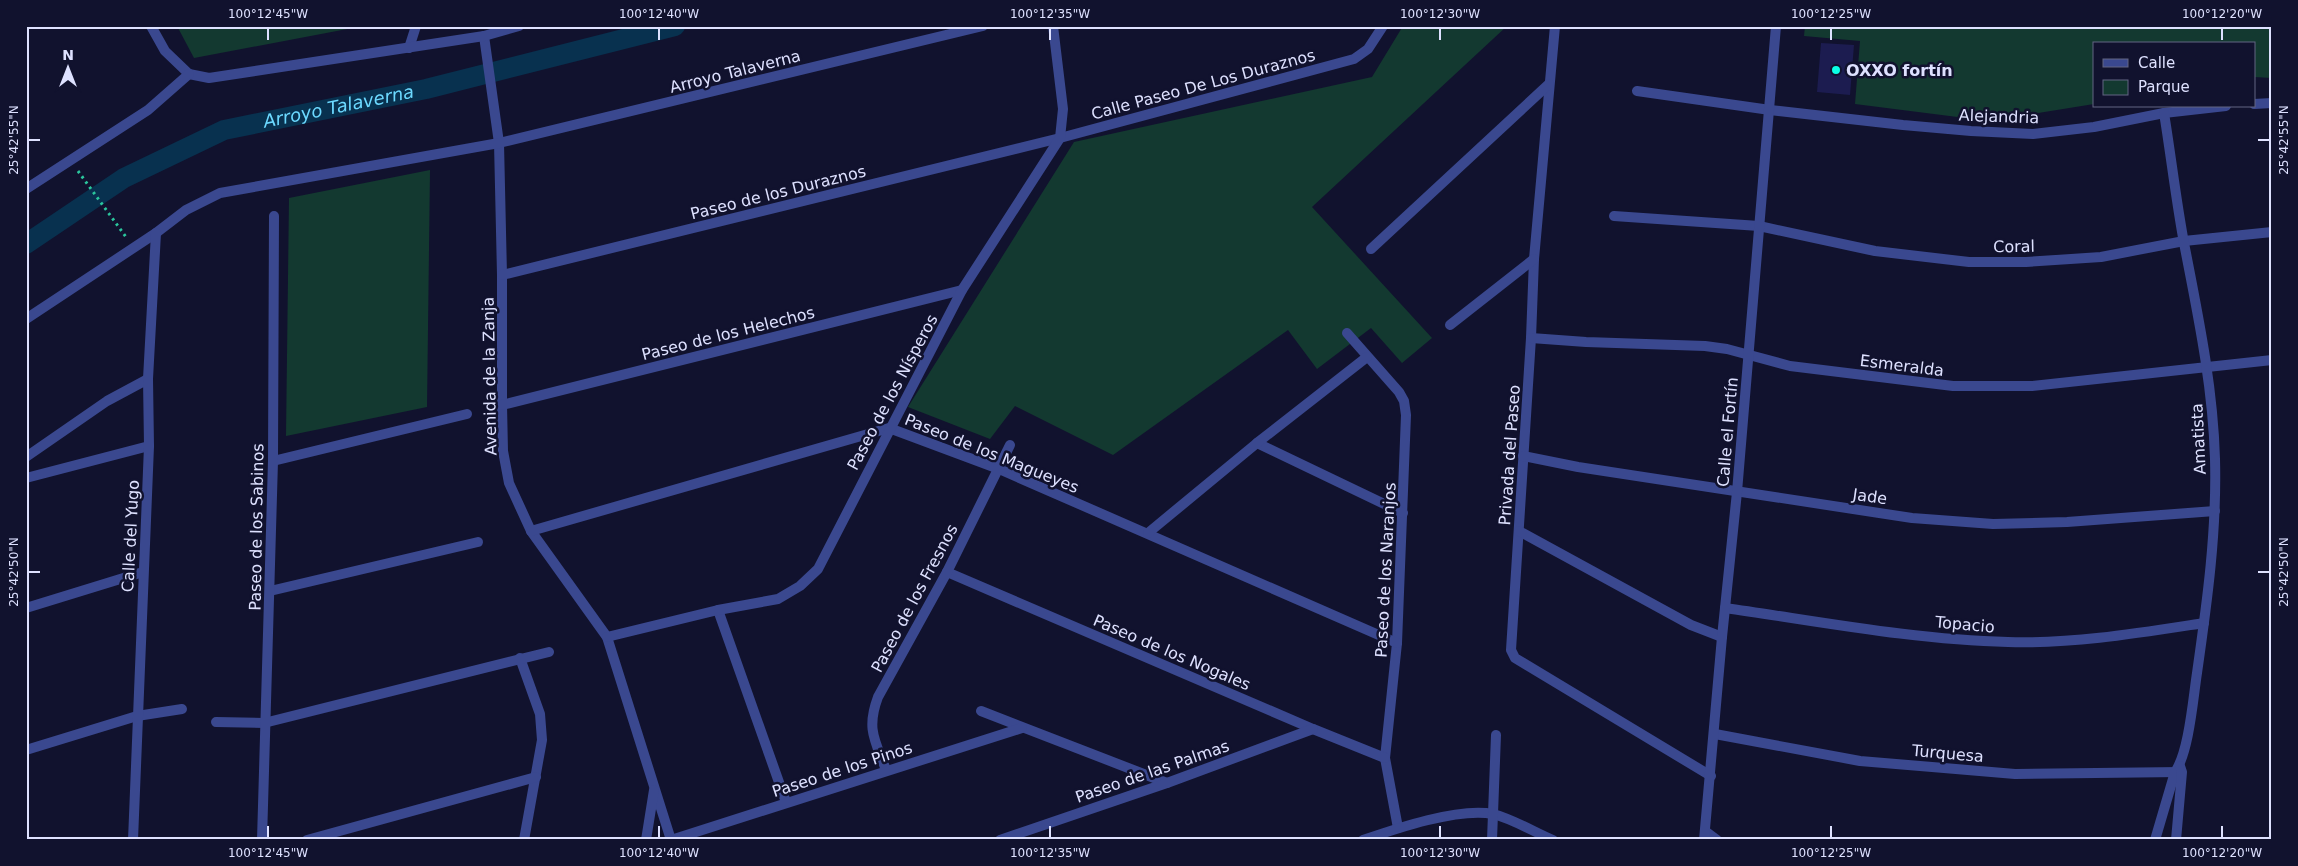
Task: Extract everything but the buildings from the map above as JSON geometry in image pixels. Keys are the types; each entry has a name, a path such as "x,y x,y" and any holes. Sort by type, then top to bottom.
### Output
{"street":[{"path":"152,26 165,51 189,74 209,78 409,48 483,31 519,26"},
{"path":"409,48 416,26"},
{"name":"Arroyo Talaverna","path":"26,319 156,233 186,210 220,193 499,143 983,26"},
{"name":"Paseo de los Nísperos","path":"608,637 718,610 778,599 800,586 818,569 889,428 962,290 1060,138 1063,109 1053,26"},
{"name":"Calle Paseo De Los Duraznos","path":"1060,138 1354,59 1368,49 1383,26"},
{"name":"Privada del Paseo","path":"1555,26 1534,260 1532,338 1511,645 1513,655 1711,776"},
{"name":"Calle el Fortín","path":"1705,835 1722,637 1738,492 1776,26"},
{"name":"Avenida de la Zanja","path":"483,31 499,143 503,451 509,483 531,531 608,637 671,840"},
{"path":"26,189 148,110 189,74"},
{"path":"1371,249 1549,84"},
{"name":"Alejandria","path":"1637,91 1770,110 1971,132 2033,134 2094,127 2164,113 2208,108"},
{"path":"2256,104 2272,102"},
{"name":"Amatista","path":"2155,840 2179,770 2188,729 2204,623 2215,511 2215,458 2208,366 2184,240 2164,113"},
{"name":"Paseo de los Duraznos","path":"502,275 1060,138"},
{"name":"Paseo de los Sabinos","path":"262,840 273,461 274,216"},
{"name":"Coral","path":"1614,216 1759,226 1875,251 1969,262 2026,262 2101,257 2184,240 2272,232"},
{"name":"Calle del Yugo","path":"133,840 149,446 148,379 156,233"},
{"path":"1450,325 1534,260"},
{"name":"Paseo de los Helechos","path":"502,406 962,290"},
{"name":"Paseo de los Naranjos","path":"1346,333 1399,392 1404,401 1406,414 1397,644 1385,758 1398,828"},
{"name":"Esmeralda","path":"1532,338 1704,346 1727,349 1790,366 1953,386 2041,385 2272,360"},
{"path":"1148,533 1257,443 1366,357"},
{"path":"26,457 107,401 148,379"},
{"path":"273,461 467,414"},
{"name":"Paseo de los Magueyes","path":"531,531 889,428 999,469 1397,644"},
{"path":"1257,443 1403,513"},
{"name":"Paseo de los Fresnos","path":"886,770 872,727 872,715 878,697 947,572 1010,445"},
{"path":"26,478 149,446"},
{"name":"Jade","path":"1523,456 1578,467 1912,518 1993,524 2067,522 2215,511"},
{"path":"1519,531 1691,626 1722,637"},
{"path":"270,591 478,542"},
{"path":"26,608 143,572"},
{"name":"Paseo de los Nogales","path":"947,572 1385,758"},
{"name":"Topacio","path":"1725,608 1929,636 2007,642 2062,641 2119,636 2204,623"},
{"path":"718,610 786,802"},
{"path":"216,722 264,723 550,652"},
{"path":"520,658 540,714 542,740 524,840"},
{"path":"26,750 138,716 182,709"},
{"path":"981,711 1167,783"},
{"name":"Paseo de los Pinos","path":"671,840 1022,728"},
{"name":"Paseo de las Palmas","path":"1000,840 1167,783 1313,729"},
{"path":"1492,840 1496,734"},
{"name":"Turquesa","path":"1715,734 1860,761 2015,774 2179,770"},
{"name":"Amatista","path":"2176,840 2179,770"},
{"path":"307,840 536,777"},
{"path":"646,840 654,789"},
{"path":"1363,840 1398,828 1463,813 1493,814 1553,840"},
{"path":"1705,835 1717,840"}],"path":[{"path":"71,160 133,248"}],"green space":[{"path":"177,26 363,26 194,58"},
{"path":"1403,26 1507,26 1312,207 1432,338 1402,363 1371,328 1317,369 1288,330 1113,455 1015,406 990,439 908,407 1074,142 1372,77"},
{"path":"1805,26 2258,26 2272,28 2272,78 2256,77 2256,42 2093,42 2093,104 1989,121 1855,104 1860,41 1804,36"},
{"path":"430,170 427,407 286,436 289,198"}],"waterway":[{"name":"Arroyo Talaverna","path":"26,244 124,178 224,130 426,89 675,26"}],"place":[{"name":"OXXO fortín","path":"1836,70"}]}
